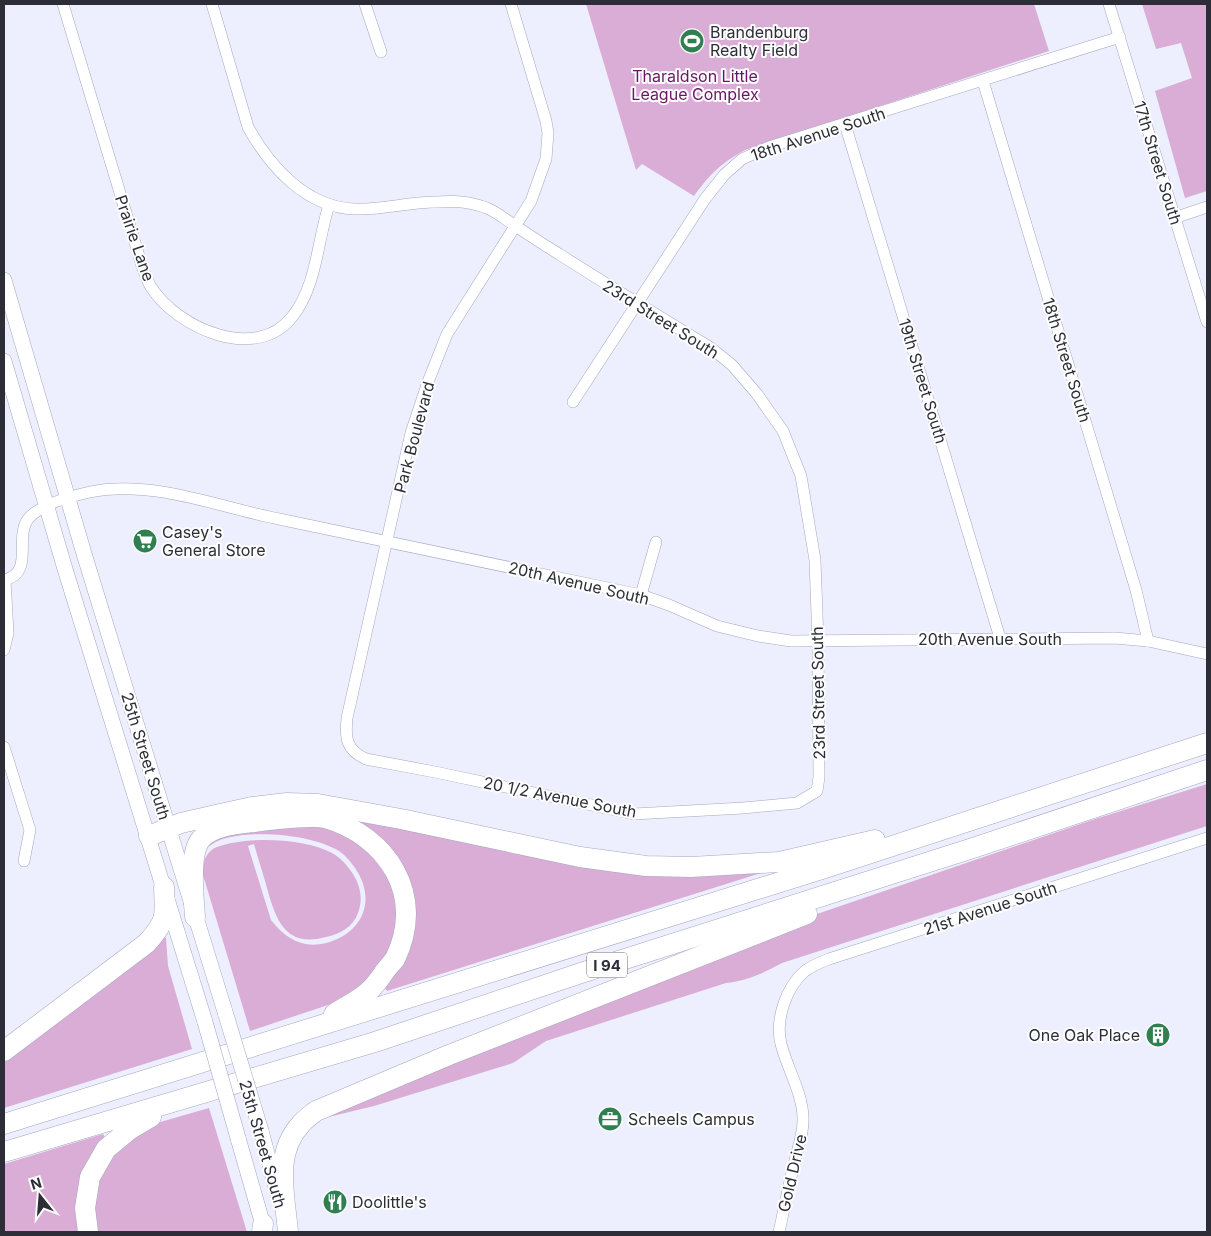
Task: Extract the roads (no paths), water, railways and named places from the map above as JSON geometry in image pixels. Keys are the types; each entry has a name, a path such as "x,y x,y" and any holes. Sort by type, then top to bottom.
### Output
{"highway":[{"name":"I 94","path":"4,1124 822,869 1207,743"},
{"name":"I 94","path":"4,1152 375,1042 581,973 972,848 1207,770"},
{"path":"149,836 168,828 252,807 287,803 318,804 401,819 580,857 646,866 690,867 779,862 1001,811"},
{"path":"195,917 192,877 196,848 201,839 214,830 238,824 268,820 323,818 358,831 379,849 398,874 406,902 405,928 394,960 370,990 313,1027"},
{"path":"288,1232 282,1172 284,1156 288,1144 300,1124 316,1111 450,1055 901,878 972,848"},
{"path":"4,1051 147,943 159,930 165,916 164,887"},
{"path":"88,1232 84,1208 90,1177 106,1149 129,1130 195,1096"}],"main road":[{"name":"25th Street South","path":"4,280 68,498 261,1131 288,1232"},
{"name":"25th Street South","path":"4,361 46,506 205,1022 263,1230"}],"street":[{"name":"Prairie Lane","path":"63,4 142,266 151,287 165,303 192,325 216,334 238,339 253,338 273,332 291,318 308,293 329,206"},
{"name":"23rd Street South","path":"212,4 248,127 275,167 299,188 329,206 354,209 382,208 450,200 474,203 492,210 711,348 732,365 757,394 783,431 801,476 815,560 818,641 819,777 816,791 798,802 744,808"},
{"path":"365,4 380,52"},
{"name":"Park Boulevard","path":"407,767 366,759 357,755 350,749 346,730 347,718 411,433 434,366 447,334 531,202 546,159 548,133 546,121 511,4"},
{"name":"17th Street South","path":"1109,4 1207,322"},
{"name":"18th Avenue South","path":"573,402 705,199 724,175 742,159 769,147 1120,38"},
{"name":"18th Street South","path":"982,81 1136,590 1148,640"},
{"name":"19th Street South","path":"845,124 1000,638"},
{"path":"1174,218 1207,207"},
{"name":"20th Avenue South","path":"5,580 14,576 21,568 24,532 27,520 34,514 46,506 68,498 91,492 125,488 166,492 279,519 641,595 717,626 758,636 791,641 1115,638 1148,640 1207,654"},
{"path":"641,595 656,542"},
{"path":"4,650 8,633 5,580"},
{"path":"4,747 30,830 24,861"},
{"name":"20 1/2 Avenue South","path":"407,767 634,814 744,808"},
{"name":"21st Avenue South","path":"786,998 795,982 806,971 829,959 1207,838"},
{"name":"Gold Drive","path":"778,1232 803,1133 804,1118 780,1042 780,1020 786,998"}],"place":[{"name":"Brandenburg Realty Field","path":"692,41"},
{"name":"Casey's General Store","path":"145,541"},
{"name":"One Oak Place","path":"1158,1035"},
{"name":"Scheels Campus","path":"610,1119"},
{"name":"Doolittle's","path":"335,1202"}],"park label":[{"name":"Tharaldson Little League Complex","path":"695,85"}]}
